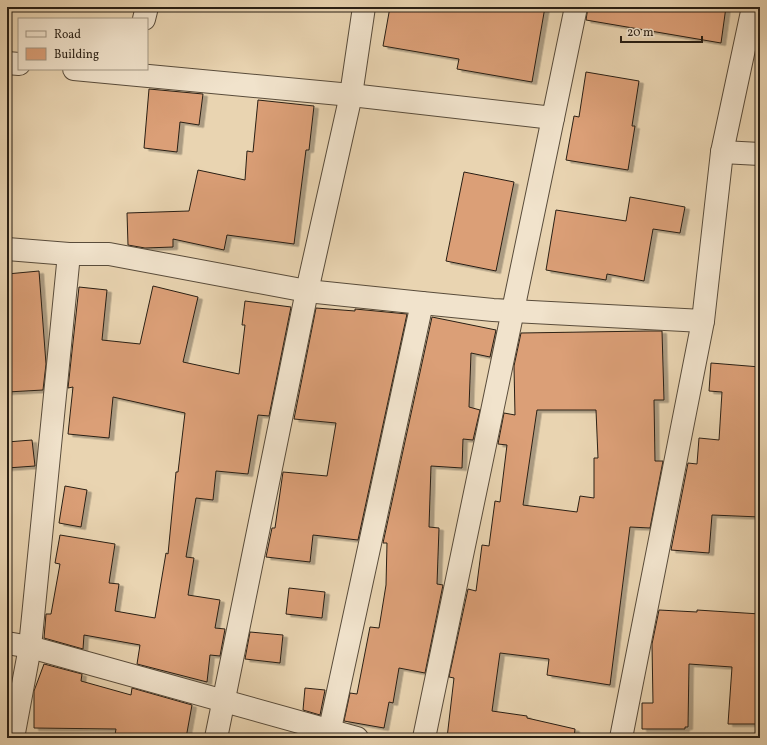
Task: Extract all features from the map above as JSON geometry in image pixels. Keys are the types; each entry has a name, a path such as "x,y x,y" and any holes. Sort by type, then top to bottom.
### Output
{"street":[{"path":"144,18 147,7"},
{"path":"216,738 307,291 351,95 364,7"},
{"path":"424,738 576,7"},
{"path":"621,738 703,321 722,152 753,7"},
{"path":"7,63 18,64"},
{"path":"94,70 135,72 553,118"},
{"path":"722,152 760,154"},
{"path":"7,249 69,254 109,254 307,291 422,303 514,311 703,321"},
{"path":"13,738 30,647 69,254"},
{"path":"328,734 422,303"},
{"path":"7,643 30,647 223,702 328,734 357,738"}],"building":[{"path":"390,7 545,7 532,82 457,69 459,59 383,46"},
{"path":"588,7 726,7 721,43 586,20"},
{"path":"586,72 639,81 632,126 635,126 628,170 566,160 574,116 579,117"},
{"path":"149,89 203,94 199,125 180,122 177,152 144,148"},
{"path":"258,100 314,106 309,150 306,150 294,244 227,235 224,250 173,239 173,247 145,248 128,245 127,213 189,211 198,170 245,180 247,151 253,152"},
{"path":"464,172 514,182 496,271 446,261"},
{"path":"630,197 685,207 680,233 653,229 644,281 607,274 606,280 546,270 556,210 626,221"},
{"path":"39,271 46,364 43,390 7,392 7,274"},
{"path":"153,286 198,297 183,362 239,374 245,325 242,325 245,301 291,307 269,416 258,415 248,474 216,471 213,500 196,498 186,557 194,558 188,595 220,600 215,628 225,629 220,656 210,655 207,682 137,664 140,645 84,635 83,649 44,638 46,614 51,614 60,564 55,563 60,535 115,544 109,583 119,584 115,611 155,618 166,553 168,554 176,472 178,472 185,413 113,397 109,438 68,434 73,387 68,388 79,287 107,290 102,340 140,344"},
{"path":"316,308 355,311 355,309 407,314 358,540 313,535 310,562 266,557 272,528 275,528 283,472 327,476 336,423 294,419"},
{"path":"432,317 496,330 490,357 471,353 469,407 480,410 473,440 463,439 462,468 431,466 429,527 439,528 437,584 443,585 425,673 399,668 393,703 389,702 384,728 344,721 350,693 357,694 370,627 379,628 386,585 387,543 383,543"},
{"path":"662,331 664,400 654,400 655,461 663,461 650,528 630,527 610,685 547,675 549,659 500,653 492,711 527,716 527,718 575,729 574,738 447,738 454,678 449,677 468,589 476,591 482,545 489,546 495,501 500,502 507,445 498,444 504,413 515,415 514,366 521,333","holes":["537,410 596,410 598,458 594,458 594,498 580,496 577,512 523,505"]},
{"path":"711,363 760,367 760,517 712,515 709,553 671,550 688,463 697,464 699,438 719,440 722,392 709,391"},
{"path":"32,440 35,466 7,468 7,442"},
{"path":"65,486 87,490 81,527 59,523"},
{"path":"289,588 325,592 322,618 286,614"},
{"path":"659,610 697,612 697,610 760,614 760,699 757,699 757,724 728,724 732,667 689,664 688,727 685,727 685,729 642,729 642,703 653,703 652,644"},
{"path":"250,632 283,635 280,663 245,659"},
{"path":"44,664 82,674 81,681 131,695 132,688 192,705 186,738 131,738 115,735 116,729 34,728 34,691"},
{"path":"305,688 325,690 320,715 303,710"}]}
